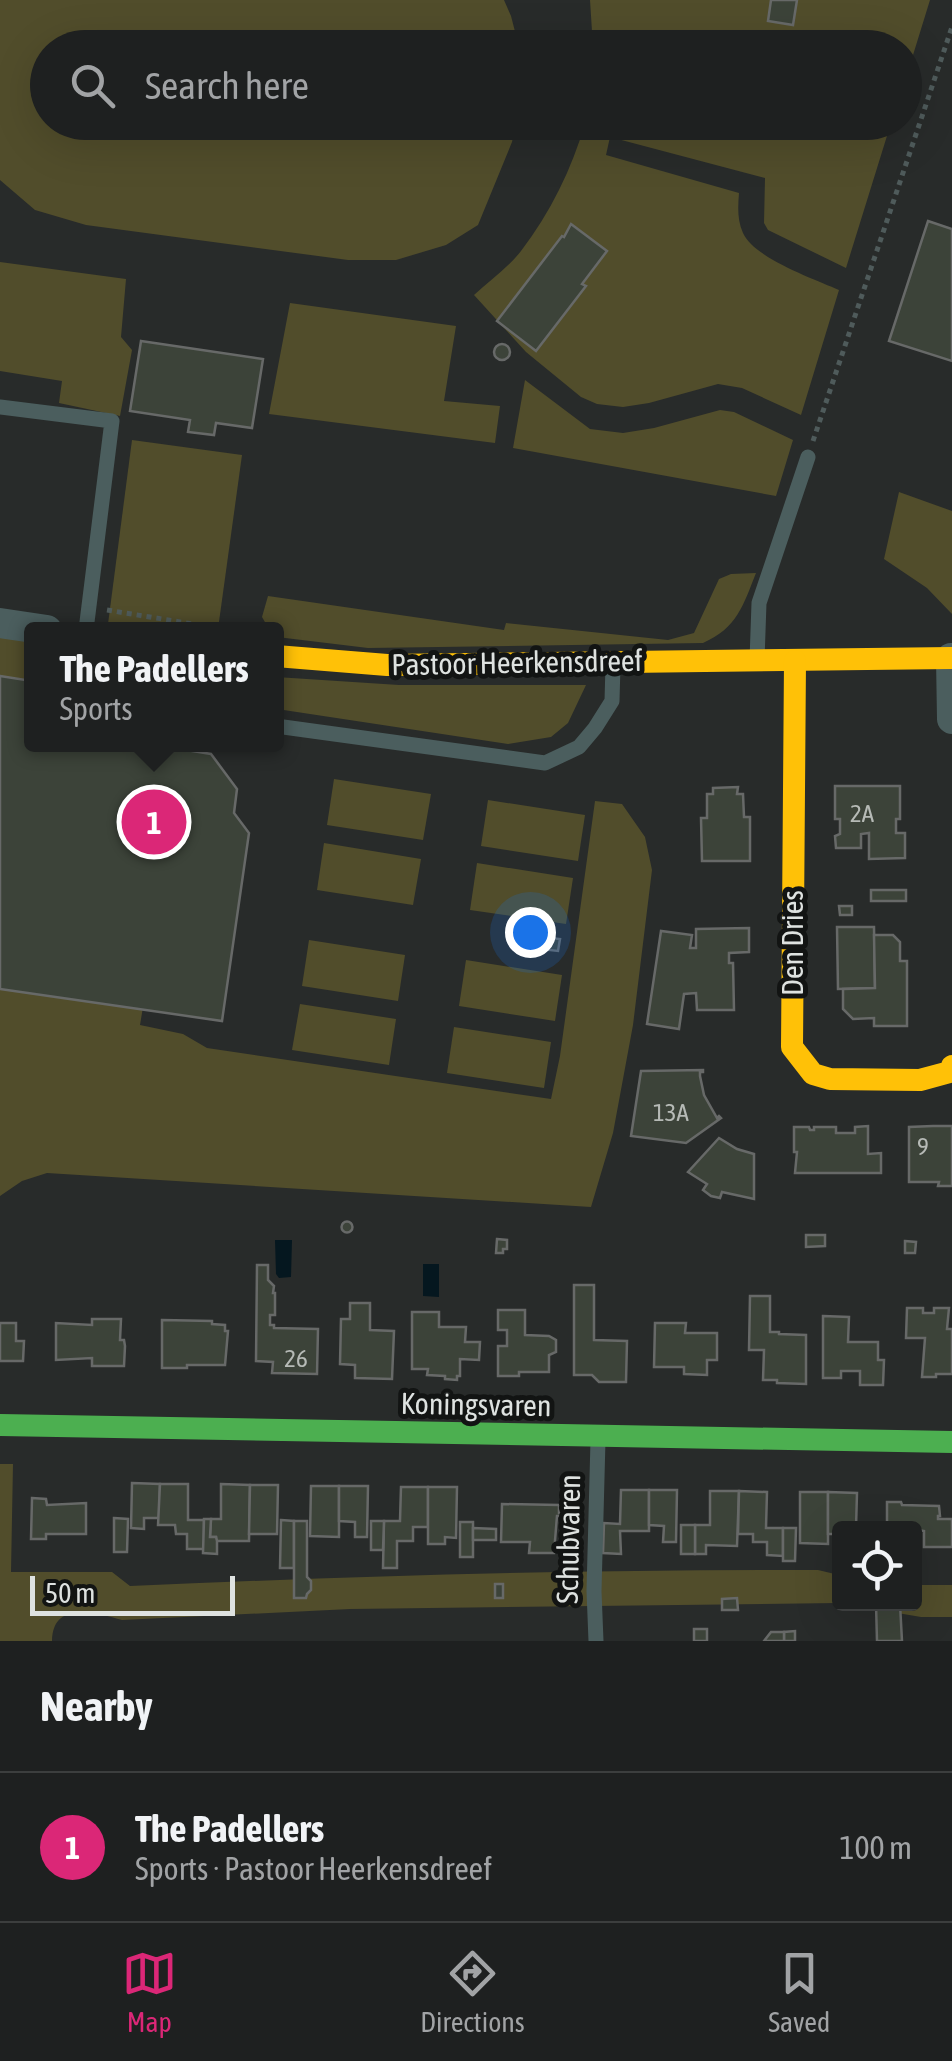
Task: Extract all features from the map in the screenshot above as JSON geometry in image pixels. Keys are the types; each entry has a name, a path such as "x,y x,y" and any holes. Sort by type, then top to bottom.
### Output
{"street":[{"name":"Pastoor Heerkensdreef","path":"284,657 388,665 952,658"},
{"path":"952,658 952,719"},
{"name":"Den Dries","path":"794,660 792,1047 813,1074 830,1078 920,1080 950,1072 952,1066"},
{"name":"Koningsvaren","path":"0,1425 952,1442"}],"lane":[{"path":"0,406 112,421 87,622"},
{"path":"757,662 759,602 808,457"},
{"path":"284,727 545,763 579,747 612,701 613,661"},
{"name":"Schubvaren","path":"596,1641 598,1437"}],"path":[{"path":"922,117 952,27"},
{"path":"808,457 914,140"},
{"path":"89,607 180,622"}],"shaded area":[{"path":"0,0 504,0 511,16 515,30 30,30 30,140 512,140 478,225 446,245 396,260 348,260 86,225 35,210 0,180"},
{"path":"590,0 930,0 921,30 592,30"},
{"path":"580,140 609,140 606,155 739,193 740,223 749,242 786,267 839,290 801,415 742,388 718,384 649,403 623,407 597,404 581,397 526,352 474,295 516,257 551,206"},
{"path":"621,140 886,140 846,268 768,230 764,223 765,178"},
{"path":"0,262 126,279 121,337 132,350 120,416 59,403 62,381 0,371"},
{"path":"290,303 456,326 444,401 500,406 495,443 269,414"},
{"path":"525,380 590,429 623,433 720,410 734,412 793,440 776,496 513,448"},
{"path":"132,440 242,455 219,622 108,622"},
{"path":"899,492 952,511 952,614 927,588 884,559"},
{"path":"756,573 731,623 703,643 368,648 284,638 284,622 265,622 262,617 268,596 504,630 506,623 668,640 694,633 719,579 731,574"},
{"path":"0,637 24,640 24,687 0,686"},
{"path":"284,678 399,685 586,685 568,723 551,737 508,744 284,710"},
{"path":"334,779 431,794 423,840 327,825"},
{"path":"488,800 585,815 578,861 481,846"},
{"path":"595,801 622,804 645,837 652,870 633,1025 613,1133 591,1207 47,1173 22,1181 0,1196 0,987 143,1007 140,1025 183,1034 207,1048 551,1099"},
{"path":"324,843 421,859 413,905 317,890"},
{"path":"477,863 573,878 566,924 470,910"},
{"path":"309,940 405,955 398,1001 302,986"},
{"path":"466,960 562,975 555,1021 459,1006"},
{"path":"300,1004 396,1019 389,1065 292,1050"},
{"path":"454,1027 551,1042 544,1088 447,1073"},
{"path":"0,1464 13,1464 11,1572 112,1572 130,1586 474,1574 818,1570 832,1573 832,1603 350,1609 122,1620 77,1612 60,1619 52,1641 0,1641"},
{"path":"922,1585 952,1585 952,1617 885,1611 922,1611"}],"water":[{"path":"275,1240 292,1240 291,1277 279,1278 276,1274"},
{"path":"423,1264 439,1264 439,1297 423,1296"}],"building":[{"path":"771,0 797,0 793,25 768,21"},
{"path":"928,221 952,229 952,361 889,341"},
{"path":"571,224 607,251 582,284 586,286 536,351 497,321"},
{"path":"141,341 263,359 252,428 216,423 214,435 188,432 190,420 130,411"},
{"path":"502,344 510,352 502,360 494,352"},
{"path":"0,676 24,680 24,752 211,754 237,789 234,813 249,833 222,1021 0,989"},
{"path":"835,786 900,786 896,833 905,833 905,858 869,859 869,833 861,834 861,848 836,848 840,819 835,819"},
{"path":"738,787 737,794 743,794 744,817 750,817 750,861 702,861 701,818 707,818 707,794 713,794 713,788"},
{"path":"871,890 906,890 906,901 871,901"},
{"path":"839,906 852,906 852,915 840,915"},
{"path":"837,927 874,927 875,988 838,989"},
{"path":"749,928 749,952 729,953 729,963 733,963 734,1010 697,1010 696,993 684,994 679,1029 647,1024 661,931 692,935 690,948 696,948 696,929"},
{"path":"874,935 893,935 900,942 900,961 907,961 907,1026 874,1026 874,1018 853,1019 843,1009 843,989 875,988"},
{"path":"541,937 560,939 558,951 540,949"},
{"path":"703,1070 700,1076 704,1095 717,1118 721,1118 686,1143 631,1136 641,1071"},
{"path":"868,1126 868,1154 881,1153 881,1173 795,1173 794,1127 836,1127 836,1133 855,1133 855,1127"},
{"path":"952,1126 952,1186 909,1182 909,1127"},
{"path":"719,1138 754,1154 754,1199 722,1192 720,1198 711,1196 703,1190 707,1184 688,1172"},
{"path":"347,1221 353,1227 347,1233 341,1227"},
{"path":"806,1235 825,1235 825,1246 806,1247"},
{"path":"497,1239 507,1240 503,1253 496,1253"},
{"path":"905,1241 916,1242 915,1253 905,1253"},
{"path":"257,1265 268,1265 268,1280 274,1286 275,1315 270,1315 270,1325 318,1329 317,1374 272,1373 273,1362 256,1361"},
{"path":"574,1285 594,1285 594,1340 627,1341 626,1382 599,1382 592,1375 574,1375"},
{"path":"750,1296 770,1296 770,1332 806,1335 806,1384 763,1380 764,1350 749,1350"},
{"path":"350,1303 370,1303 370,1330 394,1331 392,1379 355,1378 355,1365 340,1364 341,1319 350,1319"},
{"path":"907,1308 934,1313 934,1308 949,1308 952,1374 922,1377 925,1338 906,1338"},
{"path":"498,1310 525,1310 525,1335 556,1340 556,1352 549,1355 549,1372 498,1376 498,1346 507,1346 507,1330 498,1330"},
{"path":"412,1312 439,1312 439,1327 466,1327 465,1342 480,1342 479,1360 460,1359 457,1380 427,1375 428,1369 412,1369"},
{"path":"823,1316 849,1317 848,1342 878,1342 878,1360 884,1360 883,1385 860,1385 860,1371 841,1371 841,1378 823,1378"},
{"path":"92,1319 121,1319 124,1366 92,1366 92,1358 56,1360 56,1323 92,1325"},
{"path":"162,1320 225,1325 225,1365 162,1368"},
{"path":"0,1323 16,1323 16,1341 24,1341 23,1361 0,1361"},
{"path":"655,1323 686,1323 685,1333 717,1333 717,1360 707,1360 707,1375 684,1374 684,1367 654,1367"},
{"path":"132,1483 160,1484 159,1518 144,1518 144,1529 131,1528"},
{"path":"160,1484 188,1484 188,1520 204,1520 204,1549 187,1549 187,1534 176,1534 175,1525 158,1525"},
{"path":"221,1484 250,1485 249,1541 216,1541 216,1537 210,1537 211,1519 221,1519"},
{"path":"250,1485 278,1485 277,1534 249,1534"},
{"path":"311,1486 339,1486 339,1537 310,1536"},
{"path":"339,1486 368,1486 367,1537 355,1537 355,1522 339,1521"},
{"path":"401,1487 428,1487 428,1527 413,1527 413,1541 397,1541 397,1568 383,1568 384,1521 400,1521"},
{"path":"428,1487 457,1487 456,1538 445,1537 445,1544 428,1544"},
{"path":"621,1490 649,1490 649,1531 620,1531 621,1554 603,1553 604,1523 620,1524"},
{"path":"649,1490 677,1490 676,1542 663,1542 664,1526 649,1525"},
{"path":"710,1491 739,1491 737,1546 706,1545 706,1554 695,1554 695,1525 710,1525"},
{"path":"739,1491 767,1492 766,1528 783,1528 783,1556 767,1555 767,1542 753,1542 753,1534 738,1534"},
{"path":"800,1492 828,1492 828,1544 800,1543"},
{"path":"828,1492 857,1493 856,1521 832,1521 832,1534 828,1534"},
{"path":"32,1498 46,1499 47,1505 86,1503 86,1534 46,1534 46,1539 31,1539"},
{"path":"887,1502 939,1506 938,1519 952,1519 952,1547 924,1547 922,1521 887,1521"},
{"path":"502,1504 559,1505 561,1516 557,1516 554,1553 529,1553 530,1542 501,1542"},
{"path":"114,1518 128,1519 127,1552 114,1552"},
{"path":"204,1519 211,1519 210,1537 216,1537 217,1554 203,1553"},
{"path":"281,1520 294,1521 294,1568 280,1568"},
{"path":"294,1521 307,1521 307,1577 311,1590 306,1598 294,1598"},
{"path":"371,1521 384,1521 383,1550 371,1550"},
{"path":"460,1522 473,1522 473,1557 460,1557"},
{"path":"681,1525 695,1525 695,1554 681,1554"},
{"path":"473,1528 496,1529 496,1540 473,1540"},
{"path":"783,1528 796,1528 795,1561 783,1561"},
{"path":"495,1584 503,1584 503,1598 495,1598"},
{"path":"737,1598 738,1610 722,1610 722,1599"},
{"path":"876,1611 900,1611 902,1641 877,1641"},
{"path":"694,1629 707,1629 707,1641 694,1641"},
{"path":"795,1631 795,1641 784,1641 784,1632"},
{"path":"771,1632 784,1632 784,1641 764,1641"}],"traffic: fast":[{"path":"0,1425 952,1442"}],"traffic: slow":[{"path":"284,657 387,665 952,658"},
{"path":"795,661 792,1047 813,1074 830,1079 920,1080 950,1072 952,1066"}],"place":[{"name":"The Padellers","path":"154,822"}]}
